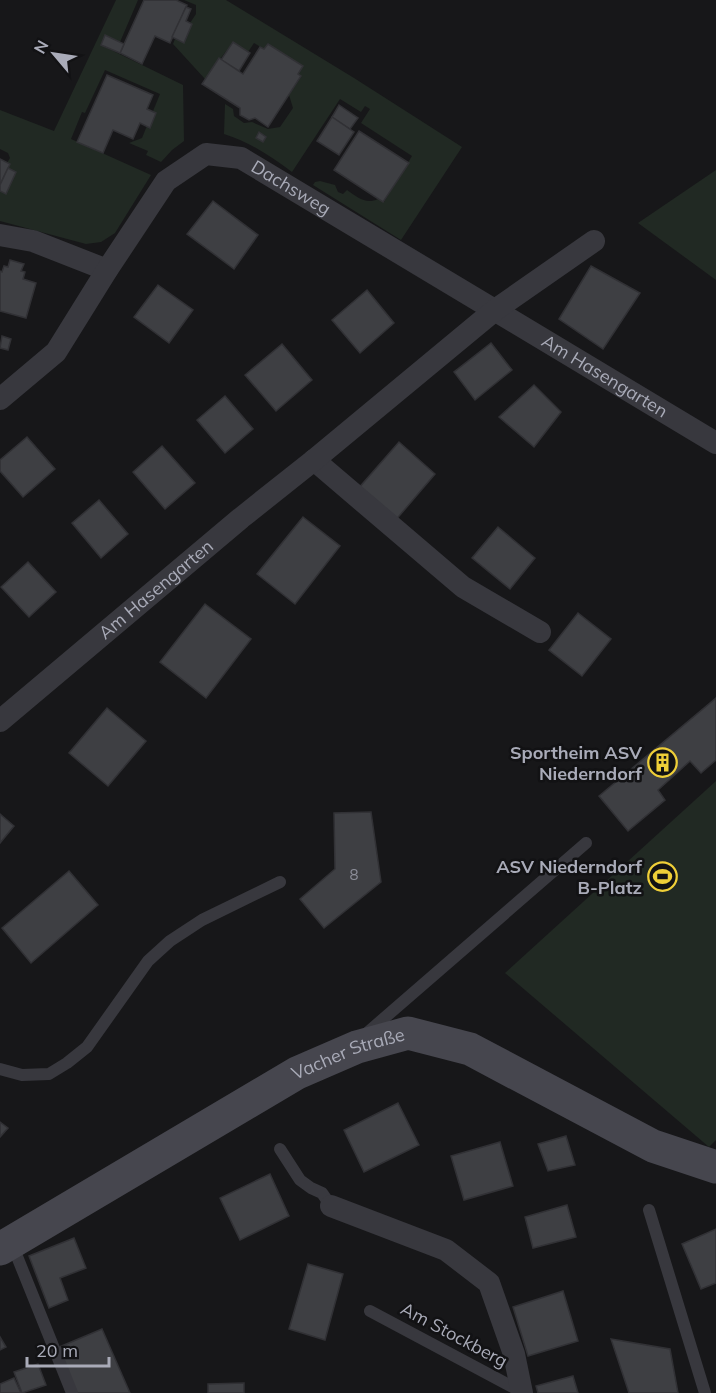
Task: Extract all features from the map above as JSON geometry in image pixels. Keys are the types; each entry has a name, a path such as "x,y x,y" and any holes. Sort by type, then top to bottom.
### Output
{"main road":[{"name":"Vacher Straße","path":"6,1246 297,1073 346,1052 408,1033 470,1049 653,1146 716,1167"}],"street":[{"name":"Dachsweg","path":"0,399 56,352 106,270 166,181 206,154 241,158 495,310"},
{"path":"0,235 33,241 106,270"},
{"name":"Am Hasengarten","path":"0,721 241,518 495,310 594,241"},
{"name":"Am Hasengarten","path":"495,310 716,443"},
{"path":"314,460 463,587 540,632"},
{"path":"331,1206 446,1250 489,1283 514,1354 522,1392"}],"lane":[{"path":"346,1052 586,843"},
{"path":"0,1070 22,1076 49,1074 67,1063 87,1047 148,961 170,941 202,920 280,882"},
{"path":"280,1149 300,1179 322,1193 331,1206"},
{"path":"649,1210 705,1393"},
{"path":"6,1246 72,1393"},
{"name":"Am Stockberg","path":"370,1311 522,1392"}],"shaded area":[{"path":"116,0 138,0 120,42 105,35 101,45 183,85 184,141 161,162 146,155 148,151 129,143 142,138 160,94 105,70 85,113 82,112 71,139 151,175 115,233 101,242 86,244 0,221 0,191 10,158 8,153 0,149 0,110 54,131"},
{"path":"184,0 226,0 462,147 401,240 313,185 320,181 335,185 338,192 343,194 347,190 366,201 378,199 384,202 412,156 361,123 370,109 365,106 361,112 340,99 292,172 251,145 224,134 225,104 233,109 234,116 244,123 252,122 268,129 280,127 293,108 289,95 301,77 298,74 302,66 268,44 264,49 254,43 248,52 233,42 205,79 173,44 175,39 184,42 192,24 190,23 196,14 196,5"},
{"path":"716,170 716,280 638,223"},
{"name":"ASV Niederndorf B-Platz","path":"716,781 716,1140 709,1147 505,973"}],"building":[{"path":"144,0 176,0 187,5 170,43 155,36 142,64 120,53"},
{"path":"186,7 191,9 186,21 192,24 184,43 172,37"},
{"path":"105,35 124,44 120,53 101,45"},
{"path":"233,42 250,53 239,71 221,60"},
{"path":"268,44 303,66 298,74 301,76 268,127 255,118 249,120 240,115 240,108 202,84 219,58 243,74 260,47 264,49"},
{"path":"107,75 153,95 147,109 156,113 150,128 140,123 133,139 113,130 103,153 77,142"},
{"path":"339,105 358,118 350,129 332,117"},
{"path":"332,117 354,132 339,155 317,141"},
{"path":"359,131 409,163 383,202 334,170"},
{"path":"259,132 266,137 263,142 256,138"},
{"path":"0,159 10,164 0,185"},
{"path":"8,168 16,172 6,194 0,191 0,185"},
{"path":"213,201 258,235 234,269 187,234"},
{"path":"10,260 24,264 21,271 25,272 23,279 36,283 26,318 0,311 0,271 2,272 4,266 8,267"},
{"path":"591,266 640,293 603,349 559,319"},
{"path":"158,285 193,310 169,343 134,317"},
{"path":"367,290 394,323 360,353 332,320"},
{"path":"2,336 11,339 8,350 0,348"},
{"path":"491,343 512,370 475,400 454,372"},
{"path":"282,344 312,380 276,411 245,375"},
{"path":"534,385 561,412 534,447 499,417"},
{"path":"225,396 253,429 225,453 197,420"},
{"path":"27,437 55,469 23,497 0,471 0,460"},
{"path":"399,442 435,474 394,522 357,490"},
{"path":"162,446 195,483 165,509 133,472"},
{"path":"99,500 128,534 101,558 72,523"},
{"path":"303,517 340,546 295,604 257,574"},
{"path":"498,527 535,558 510,589 472,558"},
{"path":"28,562 56,592 29,617 1,587"},
{"path":"205,604 251,639 206,698 160,662"},
{"path":"578,613 611,639 582,676 549,650"},
{"name":"Sportheim ASV Niederndorf","path":"716,698 716,760 701,773 690,761 658,790 665,800 628,831 599,796"},
{"path":"107,708 146,741 108,786 69,753"},
{"path":"371,812 381,882 324,928 300,899 335,869 334,813"},
{"path":"0,814 14,826 0,843"},
{"path":"69,871 98,905 31,963 2,928"},
{"path":"398,1103 419,1145 364,1172 344,1130"},
{"path":"0,1122 8,1128 0,1137"},
{"path":"566,1136 575,1165 548,1171 538,1144"},
{"path":"500,1142 513,1186 464,1200 451,1156"},
{"path":"270,1174 289,1216 240,1240 220,1198"},
{"path":"567,1205 576,1237 533,1248 525,1217"},
{"path":"716,1229 716,1283 701,1289 682,1244"},
{"path":"74,1238 86,1268 60,1278 68,1300 49,1308 29,1256"},
{"path":"308,1264 343,1274 325,1340 289,1329"},
{"path":"563,1291 578,1341 528,1356 513,1307"},
{"path":"102,1329 130,1393 76,1393 57,1348"},
{"path":"0,1337 6,1347 0,1350"},
{"path":"611,1339 670,1349 678,1393 629,1393"},
{"path":"38,1364 46,1385 22,1393 14,1372"},
{"path":"573,1376 578,1393 538,1393 536,1386"},
{"path":"14,1378 21,1393 0,1393 0,1384"},
{"path":"244,1383 244,1393 208,1393 208,1384"}],"place":[{"name":"Sportheim ASV Niederndorf","path":"663,763"},
{"name":"ASV Niederndorf B-Platz","path":"663,877"}]}
